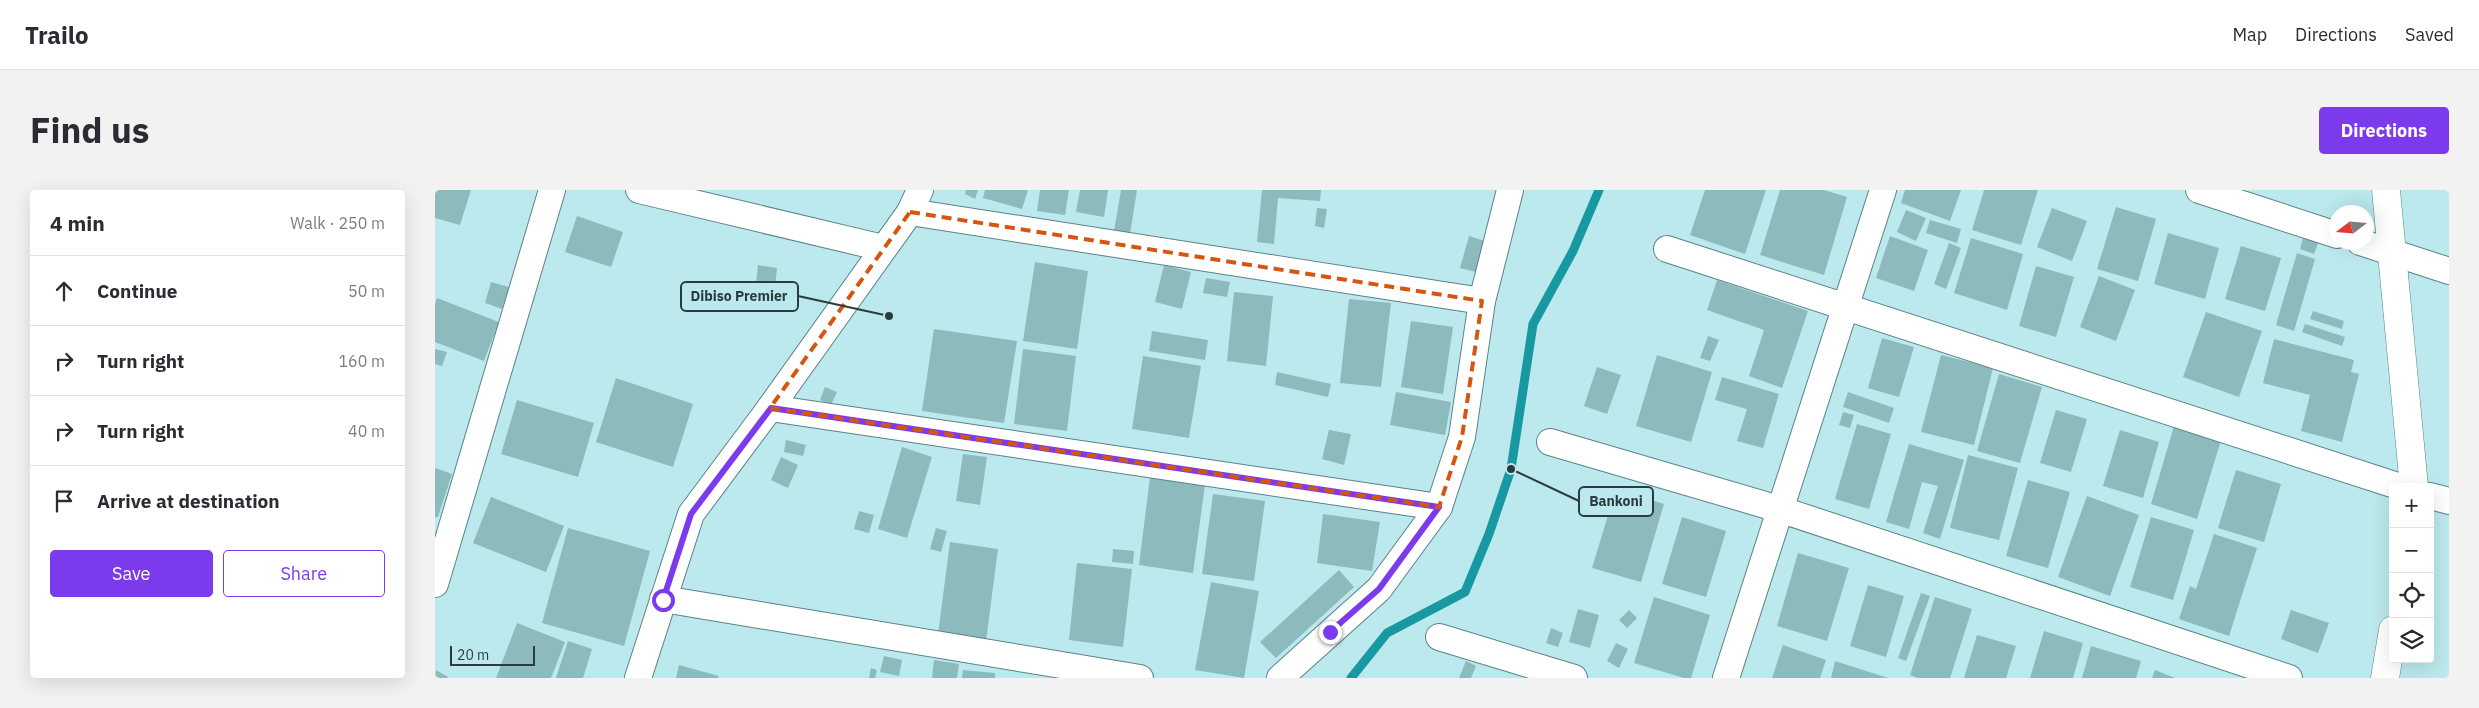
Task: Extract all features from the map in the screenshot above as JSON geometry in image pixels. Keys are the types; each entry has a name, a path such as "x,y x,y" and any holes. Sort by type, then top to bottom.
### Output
{"street":[{"path":"435,584 441,540 552,190"},
{"path":"639,190 883,248"},
{"path":"1281,678 1379,589 1439,507 1462,437 1482,301 1510,190"},
{"path":"1726,678 1883,190"},
{"path":"2199,190 2329,232"},
{"path":"2386,190 2413,483"},
{"path":"638,678 691,514 771,408 915,201 1482,301"},
{"path":"2374,247 2449,271"},
{"path":"1667,249 2389,483"},
{"path":"771,408 1439,507"},
{"path":"1550,442 1779,510 2289,678"},
{"path":"2434,497 2449,501"},
{"path":"663,600 1140,678"},
{"path":"1439,637 1574,678"},
{"path":"2385,678 2389,654"}],"highlighted area":[{"path":"910,212 1482,301 1462,437 1439,507 770,408"}],"building":[{"path":"435,190 471,190 460,225 435,218"},
{"path":"966,190 978,190 975,199 965,194"},
{"path":"985,190 1028,190 1022,209 983,198"},
{"path":"1040,190 1069,190 1065,215 1037,211"},
{"path":"1080,190 1108,190 1104,217 1076,212"},
{"path":"1121,190 1137,190 1130,234 1114,231"},
{"path":"1262,190 1321,190 1320,201 1278,198 1274,244 1257,242"},
{"path":"1705,190 1766,190 1745,254 1690,235"},
{"path":"1780,190 1824,190 1847,197 1824,275 1760,255"},
{"path":"1905,190 1961,190 1950,221 1901,203"},
{"path":"1984,190 2038,190 2021,245 1972,230"},
{"path":"2116,207 2156,219 2138,281 2097,269"},
{"path":"1317,208 1327,209 1324,228 1315,226"},
{"path":"2052,208 2087,221 2072,261 2037,247"},
{"path":"1906,210 1926,218 1916,241 1897,232"},
{"path":"577,216 623,232 611,267 565,252"},
{"path":"1930,220 1961,229 1957,243 1926,233"},
{"path":"2168,233 2219,248 2205,299 2154,284"},
{"path":"1469,236 1485,241 1476,272 1460,268"},
{"path":"1890,236 1928,250 1914,291 1876,278"},
{"path":"1971,238 2023,254 2007,310 1954,293"},
{"path":"2303,238 2318,243 2314,254 2300,249"},
{"path":"1949,243 1961,248 1946,289 1934,284"},
{"path":"2241,246 2281,258 2265,311 2225,299"},
{"path":"2297,253 2315,259 2294,331 2276,325"},
{"path":"1035,262 1088,271 1077,349 1023,341"},
{"path":"758,265 777,268 774,297 755,294"},
{"path":"1164,265 1191,272 1182,309 1155,302"},
{"path":"2036,266 2074,277 2056,337 2019,326"},
{"path":"2099,276 2135,290 2116,341 2080,327"},
{"path":"1206,278 1230,282 1227,297 1203,293"},
{"path":"1717,280 1808,311 1782,388 1749,376 1764,330 1707,310"},
{"path":"491,282 509,287 502,309 485,303"},
{"path":"1234,292 1273,296 1266,366 1227,361"},
{"path":"437,298 499,322 484,361 435,342 435,304"},
{"path":"1349,299 1391,303 1381,387 1340,383"},
{"path":"2313,311 2344,321 2342,329 2310,319"},
{"path":"2206,312 2262,331 2239,397 2183,377"},
{"path":"1411,321 1453,327 1443,394 1401,387"},
{"path":"2305,324 2345,337 2342,346 2302,332"},
{"path":"934,329 1017,341 1004,423 922,411"},
{"path":"1152,331 1208,340 1205,360 1149,351"},
{"path":"1708,336 1719,340 1710,361 1700,358"},
{"path":"1882,338 1914,347 1899,397 1868,388"},
{"path":"2274,339 2354,360 2351,372 2359,374 2342,442 2301,431 2310,395 2263,383"},
{"path":"435,349 447,352 442,366 435,364"},
{"path":"1023,349 1076,356 1067,431 1014,424"},
{"path":"1657,355 1712,372 1691,442 1636,426"},
{"path":"1941,355 1993,368 1974,445 1921,432"},
{"path":"1143,356 1201,366 1189,438 1132,429"},
{"path":"1597,367 1621,375 1607,414 1584,406"},
{"path":"1277,372 1331,384 1328,397 1275,385"},
{"path":"1999,374 2042,387 2020,463 1977,451"},
{"path":"1722,377 1779,394 1763,448 1737,441 1747,409 1715,400"},
{"path":"616,378 693,404 673,467 596,442"},
{"path":"825,387 837,392 831,405 820,400"},
{"path":"1396,392 1451,402 1445,435 1390,425"},
{"path":"1848,392 1894,408 1889,423 1843,407"},
{"path":"517,400 594,423 578,477 501,454"},
{"path":"2056,410 2087,419 2071,472 2040,463"},
{"path":"1843,412 1854,415 1850,428 1839,425"},
{"path":"1857,424 1891,434 1869,509 1835,499"},
{"path":"2174,426 2221,440 2197,519 2151,504"},
{"path":"1329,430 1351,434 1344,465 1322,459"},
{"path":"2120,430 2159,442 2143,498 2103,486"},
{"path":"786,440 806,445 803,456 784,452"},
{"path":"1909,444 1964,460 1940,539 1923,533 1938,486 1922,482 1909,529 1886,522"},
{"path":"902,447 932,457 907,538 878,529"},
{"path":"963,454 987,457 980,505 956,501"},
{"path":"1968,455 2018,468 1999,540 1950,528"},
{"path":"781,457 798,465 788,488 771,480"},
{"path":"435,468 452,474 438,517 435,517"},
{"path":"2236,470 2281,484 2264,542 2218,528"},
{"path":"1150,477 1205,485 1193,573 1139,565"},
{"path":"2028,480 2070,492 2048,568 2006,556"},
{"path":"1616,489 1664,504 1641,582 1592,568"},
{"path":"1213,494 1265,501 1254,581 1202,574"},
{"path":"2087,496 2139,515 2110,596 2058,577"},
{"path":"491,497 564,526 546,572 473,543"},
{"path":"859,511 874,515 869,533 854,529"},
{"path":"1323,514 1380,522 1372,571 1317,563"},
{"path":"1682,517 1726,531 1706,597 1662,584"},
{"path":"2151,517 2194,530 2173,600 2130,587"},
{"path":"568,528 650,551 624,646 542,623"},
{"path":"936,528 947,531 941,552 930,549"},
{"path":"2214,534 2257,548 2229,636 2179,619 2190,586 2196,589"},
{"path":"950,542 998,549 986,641 938,634"},
{"path":"1113,549 1134,551 1133,564 1112,562"},
{"path":"1798,553 1849,568 1827,641 1777,626"},
{"path":"1077,563 1132,569 1123,647 1069,640"},
{"path":"1339,570 1354,587 1276,658 1260,642"},
{"path":"1211,582 1259,591 1244,678 1195,670"},
{"path":"1868,585 1904,596 1886,657 1850,646"},
{"path":"1921,593 1930,596 1906,661 1898,658"},
{"path":"1654,597 1710,615 1691,678 1684,678 1634,663"},
{"path":"1935,597 1972,609 1950,678 1918,678 1910,675"},
{"path":"1578,609 1599,615 1590,648 1569,642"},
{"path":"1629,610 1637,618 1627,628 1619,620"},
{"path":"2291,610 2329,623 2318,653 2281,639"},
{"path":"517,623 565,642 551,678 496,678"},
{"path":"1551,628 1563,633 1558,647 1546,643"},
{"path":"2044,631 2083,643 2073,678 2030,678"},
{"path":"1977,635 2016,646 2006,678 1964,678"},
{"path":"568,641 592,649 583,678 556,678"},
{"path":"1616,643 1628,649 1619,668 1607,661"},
{"path":"1783,645 1826,660 1820,678 1772,678"},
{"path":"2091,646 2141,661 2136,678 2082,678"},
{"path":"884,656 902,660 899,676 880,672"},
{"path":"934,660 959,664 957,678 932,678"},
{"path":"1466,661 1476,666 1471,678 1459,678"},
{"path":"1835,661 1888,678 1831,678"},
{"path":"679,665 719,676 718,678 676,678"},
{"path":"871,668 877,670 875,678 869,678"},
{"path":"436,670 448,677 435,678"},
{"path":"963,670 995,673 995,678 962,678"},
{"path":"2155,670 2175,678 2152,678"}],"waterway":[{"path":"1351,678 1387,633 1465,592 1489,534 1511,469 1533,324 1573,251 1599,190"}],"place":[{"name":"Dibiso Premier","path":"889,316"},
{"name":"Bankoni","path":"1511,469"}],"route":[{"path":"663,600 691,514 771,408 1439,507 1379,589 1330,632"}]}
